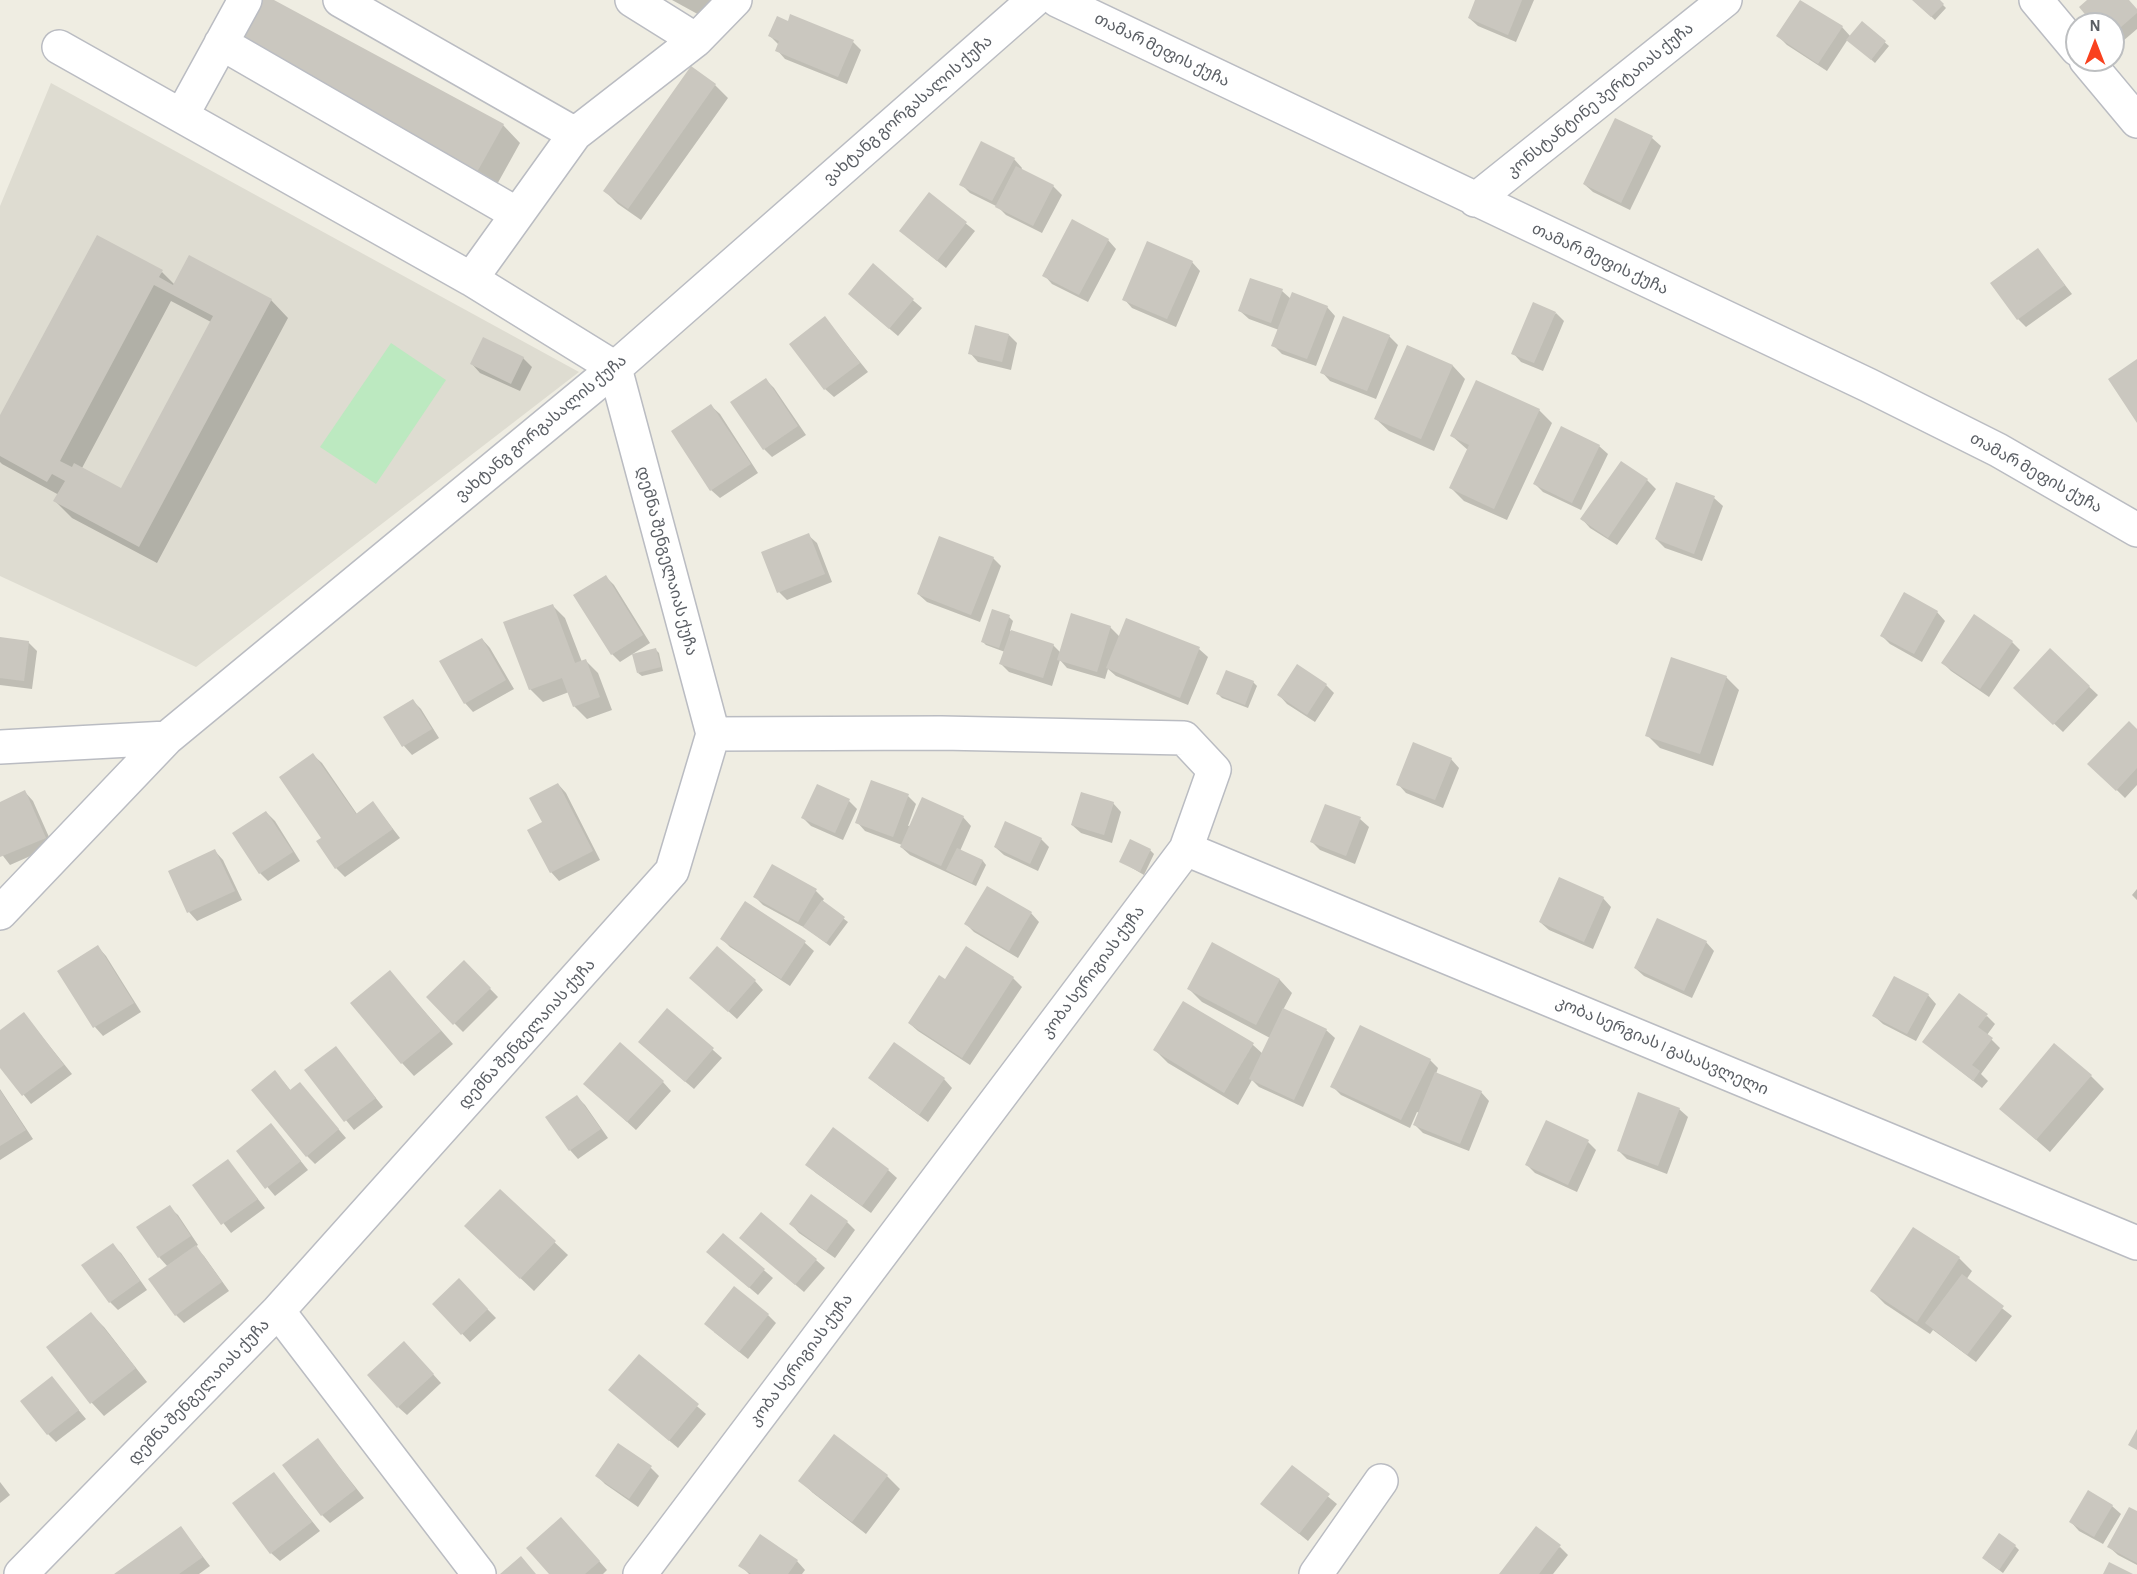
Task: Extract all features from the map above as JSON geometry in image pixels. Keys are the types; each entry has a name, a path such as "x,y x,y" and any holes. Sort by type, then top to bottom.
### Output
{"street":[{"path":"182,115 245,0"},
{"path":"340,0 575,134"},
{"path":"632,0 696,40"},
{"path":"471,279 575,134 696,40 735,0"},
{"name":"ვახტანგ გორგასალის ქუჩა","path":"0,913 167,738 615,368 1034,0"},
{"name":"თამარ მეფის ქუჩა","path":"1057,0 1878,390 1998,450 2137,530"},
{"name":"კონსტანტინე პერტაიას ქუჩა","path":"1475,200 1725,0"},
{"path":"2036,0 2065,35"},
{"path":"221,43 517,214"},
{"path":"58,47 471,279 615,368"},
{"path":"2096,72 2137,121"},
{"name":"დემნა შენგელაიას ქუჩა","path":"21,1574 278,1311 672,871 713,734 615,368"},
{"name":"კობა სერიგიას ქუჩა","path":"640,1574 1186,849 1214,770 1184,738 941,733 713,734"},
{"path":"0,747 167,738"},
{"name":"კობა სერგიას I გასასვლელი","path":"1186,849 2137,1243"},
{"path":"278,1311 479,1574"},
{"path":"1316,1574 1381,1481"}],"shaded area":[{"path":"51,83 579,372 196,667 0,576 0,206"}],"green space":[{"path":"391,343 446,380 376,484 320,447"}],"building":[{"path":"262,0 274,0 504,124 477,172 239,43"},
{"path":"1475,0 1522,0 1508,35 1468,18"},
{"path":"1800,0 1843,26 1818,64 1776,36"},
{"path":"1912,0 1940,0 1944,4 1931,17"},
{"path":"2087,0 2129,0 2137,9 2137,13 2125,24 2125,12 2083,12 2079,7"},
{"path":"790,14 854,40 838,77 775,51 779,41 768,36 777,16 788,21"},
{"path":"1862,21 1886,41 1871,60 1846,40"},
{"path":"691,66 716,84 628,209 603,191"},
{"path":"1615,118 1653,136 1621,203 1583,184"},
{"path":"981,141 1015,158 992,201 959,185"},
{"path":"1016,166 1054,185 1033,226 995,207"},
{"path":"929,192 967,222 937,261 899,231"},
{"path":"1072,219 1109,239 1079,295 1042,276"},
{"path":"97,235 163,270 159,277 173,285 189,255 272,299 139,547 53,501 65,481 52,474 47,482 0,456 0,415","holes":["154,285 213,316 121,488 74,463 72,467 60,461"]},
{"path":"1147,241 1193,261 1167,319 1122,300"},
{"path":"2038,248 2065,285 2017,320 1990,283"},
{"path":"873,263 914,299 889,329 848,294"},
{"path":"1250,278 1283,289 1271,323 1238,311"},
{"path":"1292,292 1328,306 1307,359 1271,346"},
{"path":"1533,302 1556,312 1534,363 1511,354"},
{"path":"825,316 860,363 824,390 789,344"},
{"path":"1343,316 1390,335 1367,391 1320,373"},
{"path":"975,325 1009,334 1002,362 968,354"},
{"path":"483,337 524,357 511,384 470,364"},
{"path":"1407,345 1453,365 1421,439 1374,419"},
{"path":"2137,359 2137,423 2108,379"},
{"path":"766,378 798,426 763,450 730,402"},
{"path":"1476,380 1540,409 1494,509 1449,488 1469,445 1450,436"},
{"path":"711,404 751,464 710,491 671,431"},
{"path":"1561,426 1600,445 1572,503 1533,484"},
{"path":"1621,461 1648,479 1608,538 1580,519"},
{"path":"1676,482 1715,496 1694,554 1655,539"},
{"path":"809,533 825,574 777,593 761,552"},
{"path":"939,536 994,557 971,615 917,594"},
{"path":"606,575 643,635 611,655 573,595"},
{"path":"1904,592 1938,611 1914,654 1880,636"},
{"path":"553,604 575,663 586,659 600,697 573,707 562,678 529,690 503,622"},
{"path":"992,609 1010,615 999,648 981,642"},
{"path":"1071,613 1111,626 1097,672 1057,660"},
{"path":"1974,614 2013,641 1980,689 1941,663"},
{"path":"1126,618 1200,647 1180,698 1106,668"},
{"path":"1011,630 1054,644 1043,678 999,664"},
{"path":"0,637 29,641 24,681 0,678"},
{"path":"482,638 506,680 464,704 439,661"},
{"path":"656,648 661,667 637,673 632,654"},
{"path":"2050,648 2090,686 2053,725 2013,688"},
{"path":"1671,657 1727,676 1700,754 1645,736"},
{"path":"1297,664 1327,684 1307,715 1277,695"},
{"path":"1226,670 1254,681 1245,705 1216,694"},
{"path":"413,699 432,729 402,747 383,717"},
{"path":"2129,721 2137,729 2137,768 2116,791 2087,764"},
{"path":"1413,742 1452,758 1435,800 1396,785"},
{"path":"313,753 356,814 373,801 393,829 335,869 316,841 321,838 279,777"},
{"path":"871,780 909,794 893,837 855,823"},
{"path":"558,783 593,851 550,873 527,830 542,822 529,798"},
{"path":"817,784 850,799 835,833 801,818"},
{"path":"25,790 46,838 0,857 0,802"},
{"path":"1081,792 1114,802 1104,835 1071,825"},
{"path":"922,797 964,816 941,866 900,847"},
{"path":"1325,804 1361,817 1346,856 1310,842"},
{"path":"266,811 293,852 259,874 232,833"},
{"path":"1005,821 1042,838 1030,864 994,847"},
{"path":"1130,839 1151,849 1140,872 1119,862"},
{"path":"957,848 983,860 972,883 946,870"},
{"path":"215,849 235,891 187,913 168,871"},
{"path":"772,864 817,889 798,922 753,897"},
{"path":"1559,877 1604,897 1584,942 1539,922"},
{"path":"987,886 1032,912 1009,951 964,924"},
{"path":"822,900 845,917 826,943 803,927"},
{"path":"745,901 806,941 781,979 720,939"},
{"path":"1657,918 1707,941 1684,991 1634,968"},
{"path":"1212,942 1280,979 1256,1025 1187,989"},
{"path":"98,945 134,1003 93,1028 57,971"},
{"path":"717,946 756,980 728,1012 689,978"},
{"path":"966,946 1014,977 962,1058 908,1023 939,975 945,979"},
{"path":"464,960 491,988 453,1025 426,997"},
{"path":"390,970 441,1031 401,1064 350,1003"},
{"path":"1894,976 1929,994 1907,1034 1872,1016"},
{"path":"1959,993 1988,1014 1978,1027 1993,1038 1972,1065 1980,1071 1973,1081 1922,1042"},
{"path":"1183,1001 1254,1043 1224,1093 1153,1050"},
{"path":"667,1008 714,1048 685,1082 638,1042"},
{"path":"1283,1008 1327,1029 1294,1100 1249,1079"},
{"path":"24,1012 64,1065 22,1096 0,1068 0,1030"},
{"path":"1360,1025 1431,1059 1401,1120 1330,1087"},
{"path":"620,1042 664,1081 627,1122 583,1084"},
{"path":"894,1042 945,1078 919,1115 868,1078"},
{"path":"2054,1043 2092,1075 2036,1140 1999,1109"},
{"path":"336,1046 376,1098 344,1122 304,1070"},
{"path":"275,1070 290,1090 300,1082 339,1129 306,1157 251,1090"},
{"path":"1435,1072 1482,1091 1460,1144 1413,1125"},
{"path":"0,1090 26,1130 0,1146"},
{"path":"1638,1092 1680,1108 1658,1166 1617,1151"},
{"path":"577,1095 601,1129 569,1151 545,1117"},
{"path":"1546,1120 1589,1140 1568,1185 1525,1165"},
{"path":"271,1123 301,1161 265,1189 236,1151"},
{"path":"833,1127 889,1169 862,1206 805,1165"},
{"path":"228,1159 258,1199 221,1225 192,1185"},
{"path":"500,1189 556,1241 520,1279 464,1226"},
{"path":"811,1194 848,1221 826,1251 789,1224"},
{"path":"170,1205 191,1236 158,1258 136,1227"},
{"path":"761,1212 817,1259 795,1285 739,1238"},
{"path":"1913,1227 1960,1257 1917,1322 1870,1291"},
{"path":"723,1233 765,1269 749,1288 706,1252"},
{"path":"113,1243 140,1281 109,1303 81,1265"},
{"path":"196,1245 222,1282 175,1316 148,1279"},
{"path":"1962,1274 2004,1306 1967,1355 1925,1323"},
{"path":"459,1278 488,1309 461,1335 432,1304"},
{"path":"734,1286 769,1314 739,1352 704,1324"},
{"path":"91,1312 136,1368 90,1404 46,1347"},
{"path":"404,1341 434,1374 397,1408 367,1375"},
{"path":"639,1354 699,1404 669,1441 608,1390"},
{"path":"52,1376 79,1410 47,1435 20,1401"},
{"path":"2137,1429 2137,1450 2128,1445"},
{"path":"834,1434 888,1475 852,1522 798,1481"},
{"path":"318,1438 356,1489 321,1516 282,1465"},
{"path":"618,1443 652,1466 629,1499 595,1476"},
{"path":"1292,1465 1330,1494 1299,1534 1260,1504"},
{"path":"274,1472 312,1522 270,1554 232,1503"},
{"path":"2088,1490 2113,1505 2094,1537 2069,1522"},
{"path":"2129,1507 2137,1511 2137,1563 2107,1547"},
{"path":"561,1517 600,1561 585,1574 549,1574 526,1548"},
{"path":"181,1526 203,1557 179,1574 114,1574"},
{"path":"1536,1526 1561,1545 1539,1574 1499,1574"},
{"path":"1999,1533 2016,1545 1999,1570 1982,1558"},
{"path":"760,1534 798,1560 788,1574 751,1574 738,1566"},
{"path":"521,1556 536,1574 500,1574"},
{"path":"2109,1562 2133,1574 2103,1574"}]}
